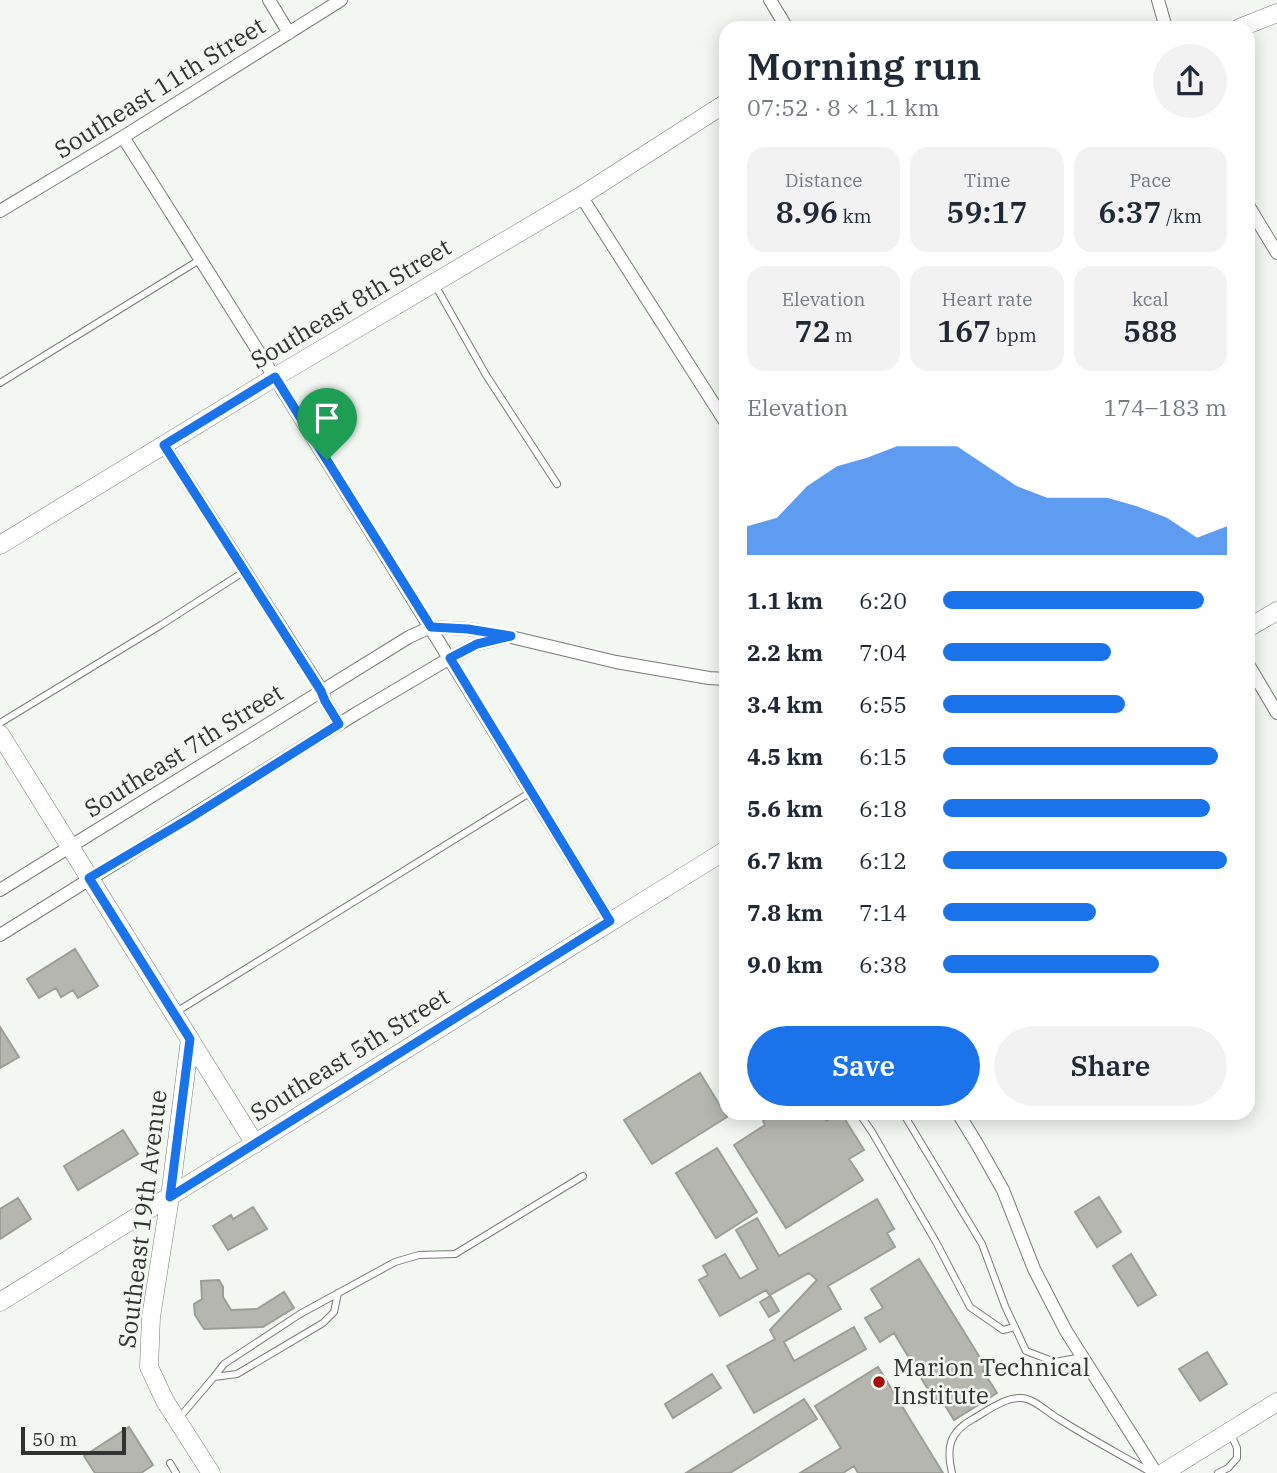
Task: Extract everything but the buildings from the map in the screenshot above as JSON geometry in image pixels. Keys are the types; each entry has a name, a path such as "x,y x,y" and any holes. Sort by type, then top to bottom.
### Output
{"street":[{"path":"269,0 289,33"},
{"name":"Southeast 11th Street","path":"0,211 341,0"},
{"path":"770,0 783,21"},
{"path":"1158,0 1164,21"},
{"path":"1255,22 1277,13"},
{"name":"Southeast 8th Street","path":"0,545 275,377 581,197 719,108"},
{"path":"123,137 431,627 610,921"},
{"path":"581,197 719,413"},
{"path":"1255,217 1277,253"},
{"path":"164,445 321,691 339,724"},
{"path":"1255,624 1277,611"},
{"name":"Southeast 7th Street","path":"0,890 409,637 431,627 468,629 511,636 617,662 719,679"},
{"name":"Southeast 7th Street","path":"0,934 450,658 477,644 511,636"},
{"path":"1255,676 1277,713"},
{"path":"0,734 255,1144"},
{"name":"Southeast 5th Street","path":"0,1302 719,854"},
{"name":"Southeast 19th Avenue","path":"190,1039 152,1317 149,1367 165,1401 211,1473"},
{"path":"962,1120 1003,1190 1034,1269 1066,1331 1154,1473"},
{"path":"1163,1473 1277,1402"}],"lane":[{"path":"0,383 201,259"},
{"path":"434,283 486,375 557,484"},
{"path":"0,723 245,571"},
{"path":"174,1013 531,792"},
{"path":"864,1120 936,1242 970,1307 1003,1330 1015,1327"},
{"path":"907,1120 982,1244 1005,1306 1026,1350 1055,1362 1082,1357"},
{"path":"177,1420 224,1364 300,1314 394,1262 419,1255 455,1254 583,1176"},
{"path":"214,1377 237,1374 323,1323 334,1312 338,1293"},
{"path":"952,1473 948,1456 953,1437 961,1425 1004,1401 1023,1398 1154,1473"},
{"path":"1218,1473 1228,1468 1237,1458 1237,1448 1229,1432"},
{"path":"170,1463 176,1473"}],"place":[{"name":"Marion Technical Institute","path":"879,1382"}],"route":[{"path":"275,377 327,460 431,627 468,629 511,636 477,644 450,658 610,921 170,1197 190,1039 89,878 339,724 321,691 164,445 275,377"}]}
